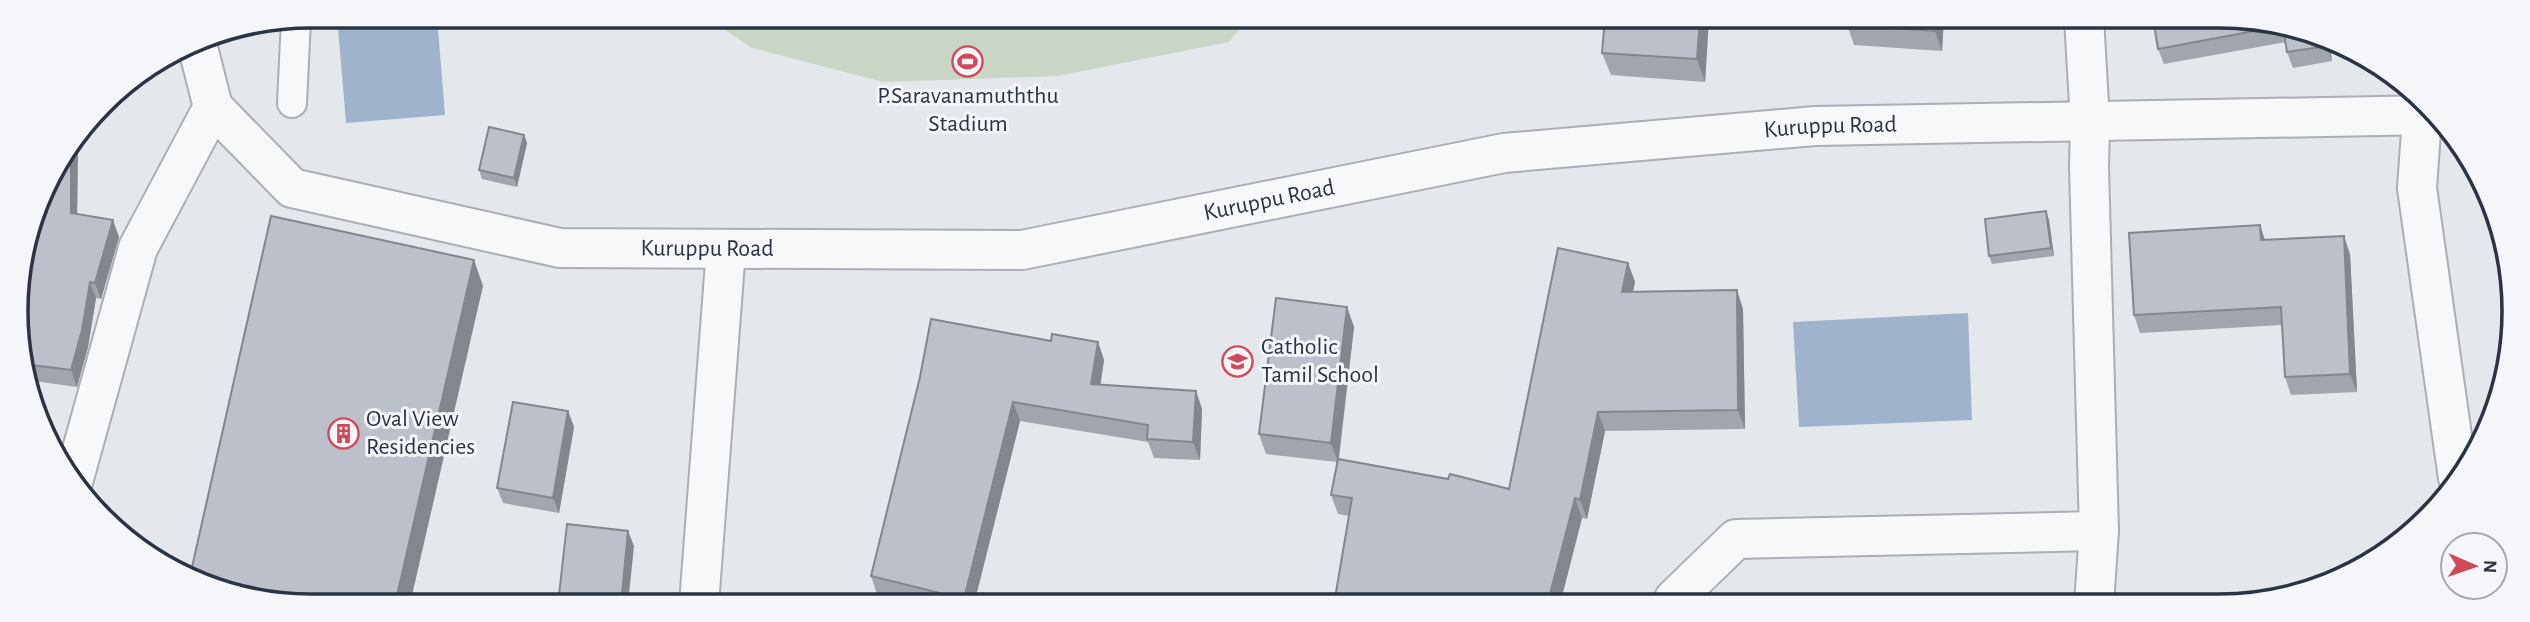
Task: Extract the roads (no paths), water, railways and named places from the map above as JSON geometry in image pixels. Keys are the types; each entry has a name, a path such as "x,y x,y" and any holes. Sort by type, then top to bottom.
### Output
{"street":[{"path":"2085,28 2090,122 2099,531 2095,594"},
{"path":"77,469 138,248 213,107 199,52"},
{"name":"Kuruppu Road","path":"213,107 292,188 560,248 726,249 1022,250 1504,153 1815,126 2424,116"},
{"path":"2427,119 2417,188 2463,453"},
{"path":"700,594 726,249"},
{"path":"1679,594 1736,539 2099,531"}],"lane":[{"path":"292,103 296,29"}],"water":[{"path":"338,28 438,28 445,115 346,123"},
{"path":"1968,313 1972,420 1799,427 1793,322"}],"place":[{"name":"P.Saravanamuththu Stadium","path":"968,62"},
{"name":"Catholic Tamil School","path":"1238,361"},
{"name":"Oval View Residencies","path":"343,433"}]}
